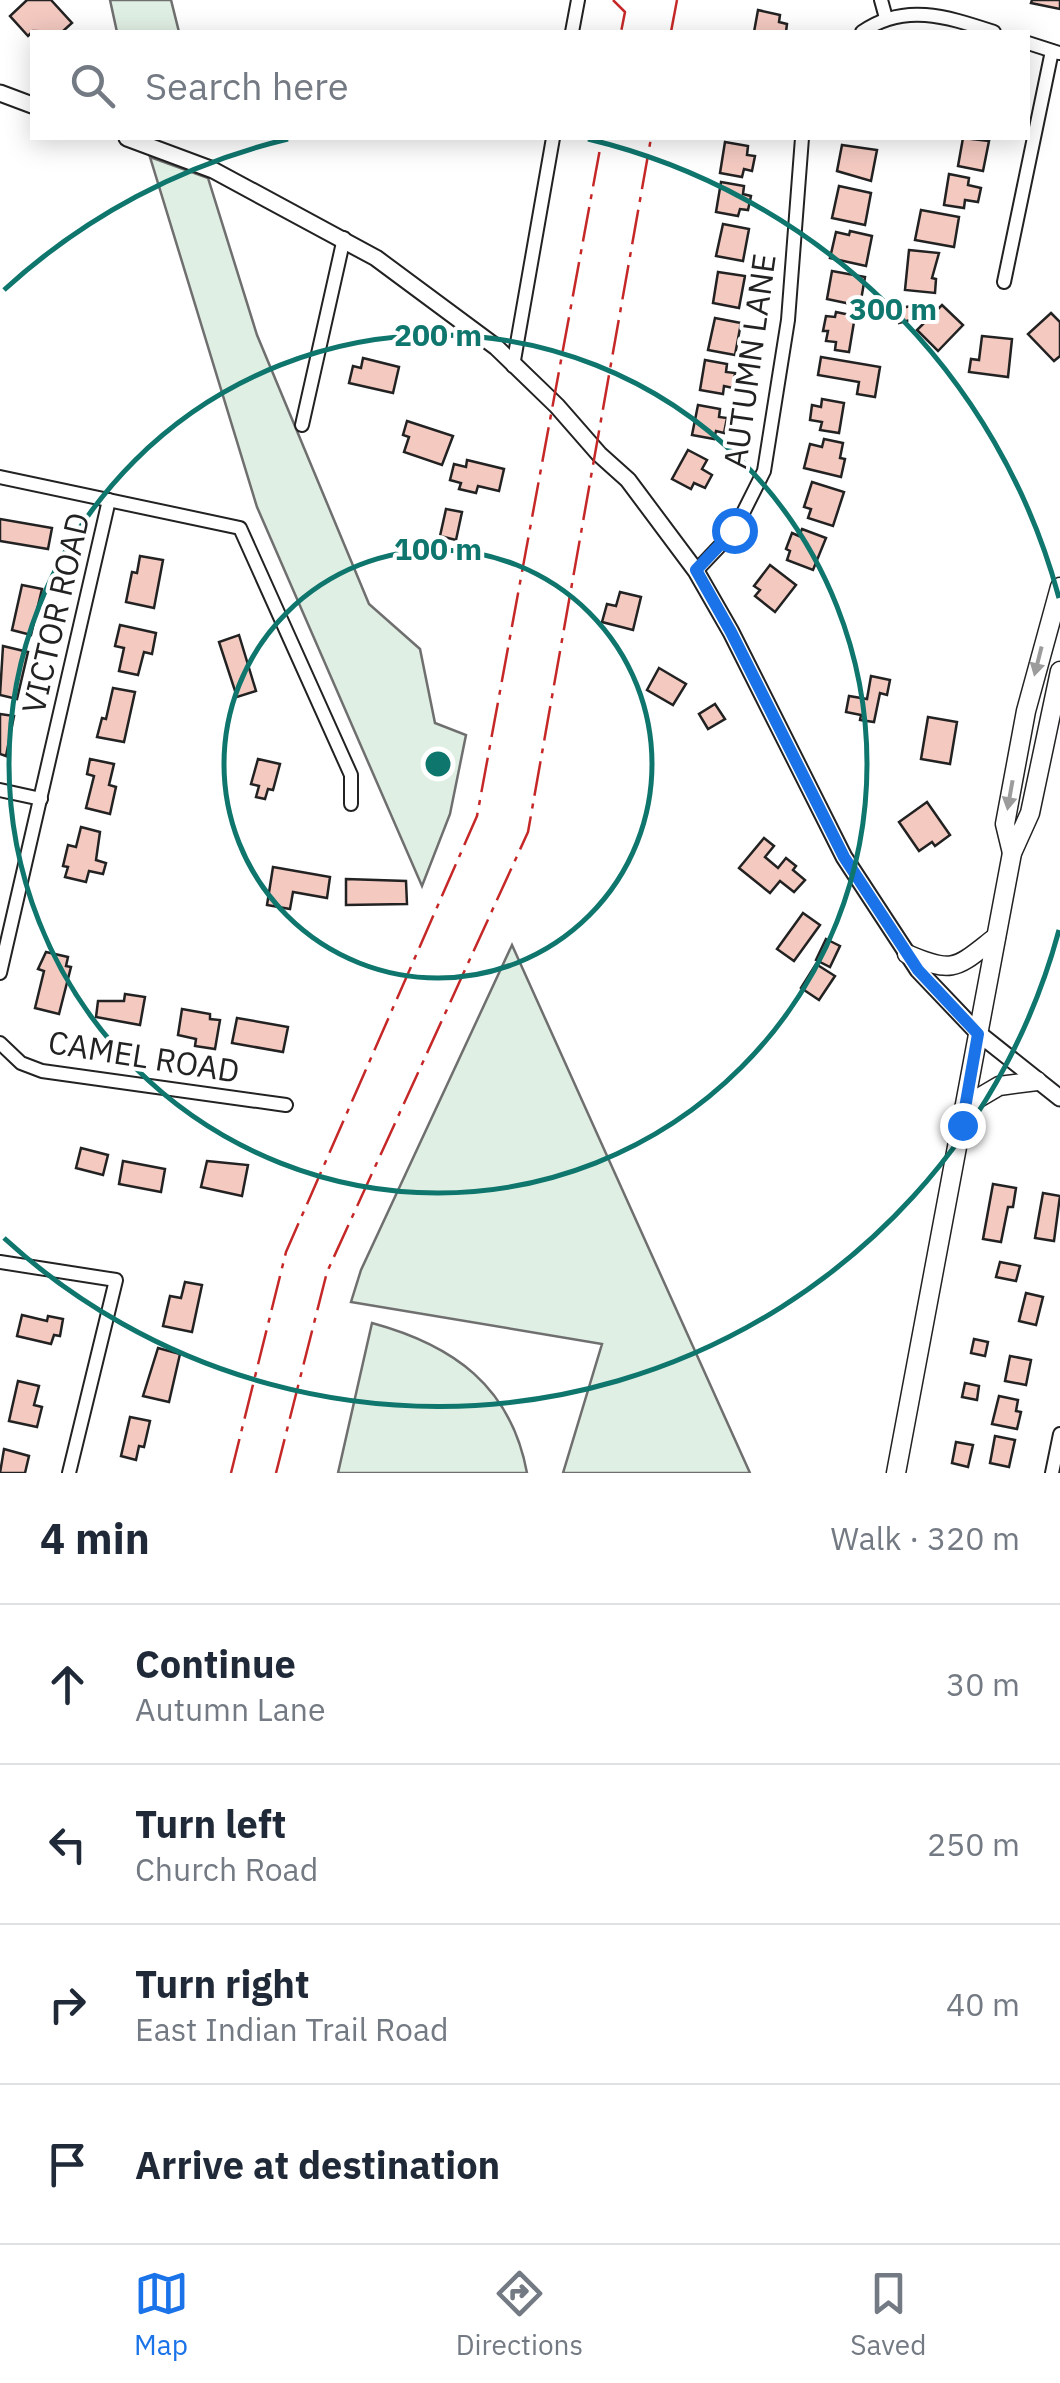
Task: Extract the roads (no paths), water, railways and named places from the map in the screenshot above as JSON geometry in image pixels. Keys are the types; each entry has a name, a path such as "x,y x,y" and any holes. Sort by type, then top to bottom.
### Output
{"main road":[{"path":"1012,853 1005,824 1026,711 1060,586"},
{"path":"896,1473 1012,853 1030,814 1060,671"},
{"path":"906,954 948,968 962,964 996,937"},
{"path":"965,1106 1000,1086 1037,1082"}],"street":[{"path":"572,30 578,0"},
{"path":"881,0 886,18"},
{"path":"865,30 886,18 919,13 987,30"},
{"path":"1004,282 1056,52 1030,44"},
{"path":"0,93 30,104"},
{"path":"131,140 213,170 344,238 475,329 557,406 628,480 696,570 844,857 906,954 978,1034 1060,1098"},
{"path":"513,366 554,140"},
{"name":"AUTUMN LANE","path":"696,570 734,530 764,471 788,320 802,140"},
{"path":"302,426 344,238"},
{"path":"0,476 240,528 351,775 350,804"},
{"name":"VICTOR ROAD","path":"0,973 109,500"},
{"path":"0,790 41,799"},
{"name":"CAMEL ROAD","path":"1,1044 21,1062 42,1071 286,1105"},
{"path":"0,1262 116,1280 69,1473"},
{"path":"1052,1473 1060,1434"}]}
